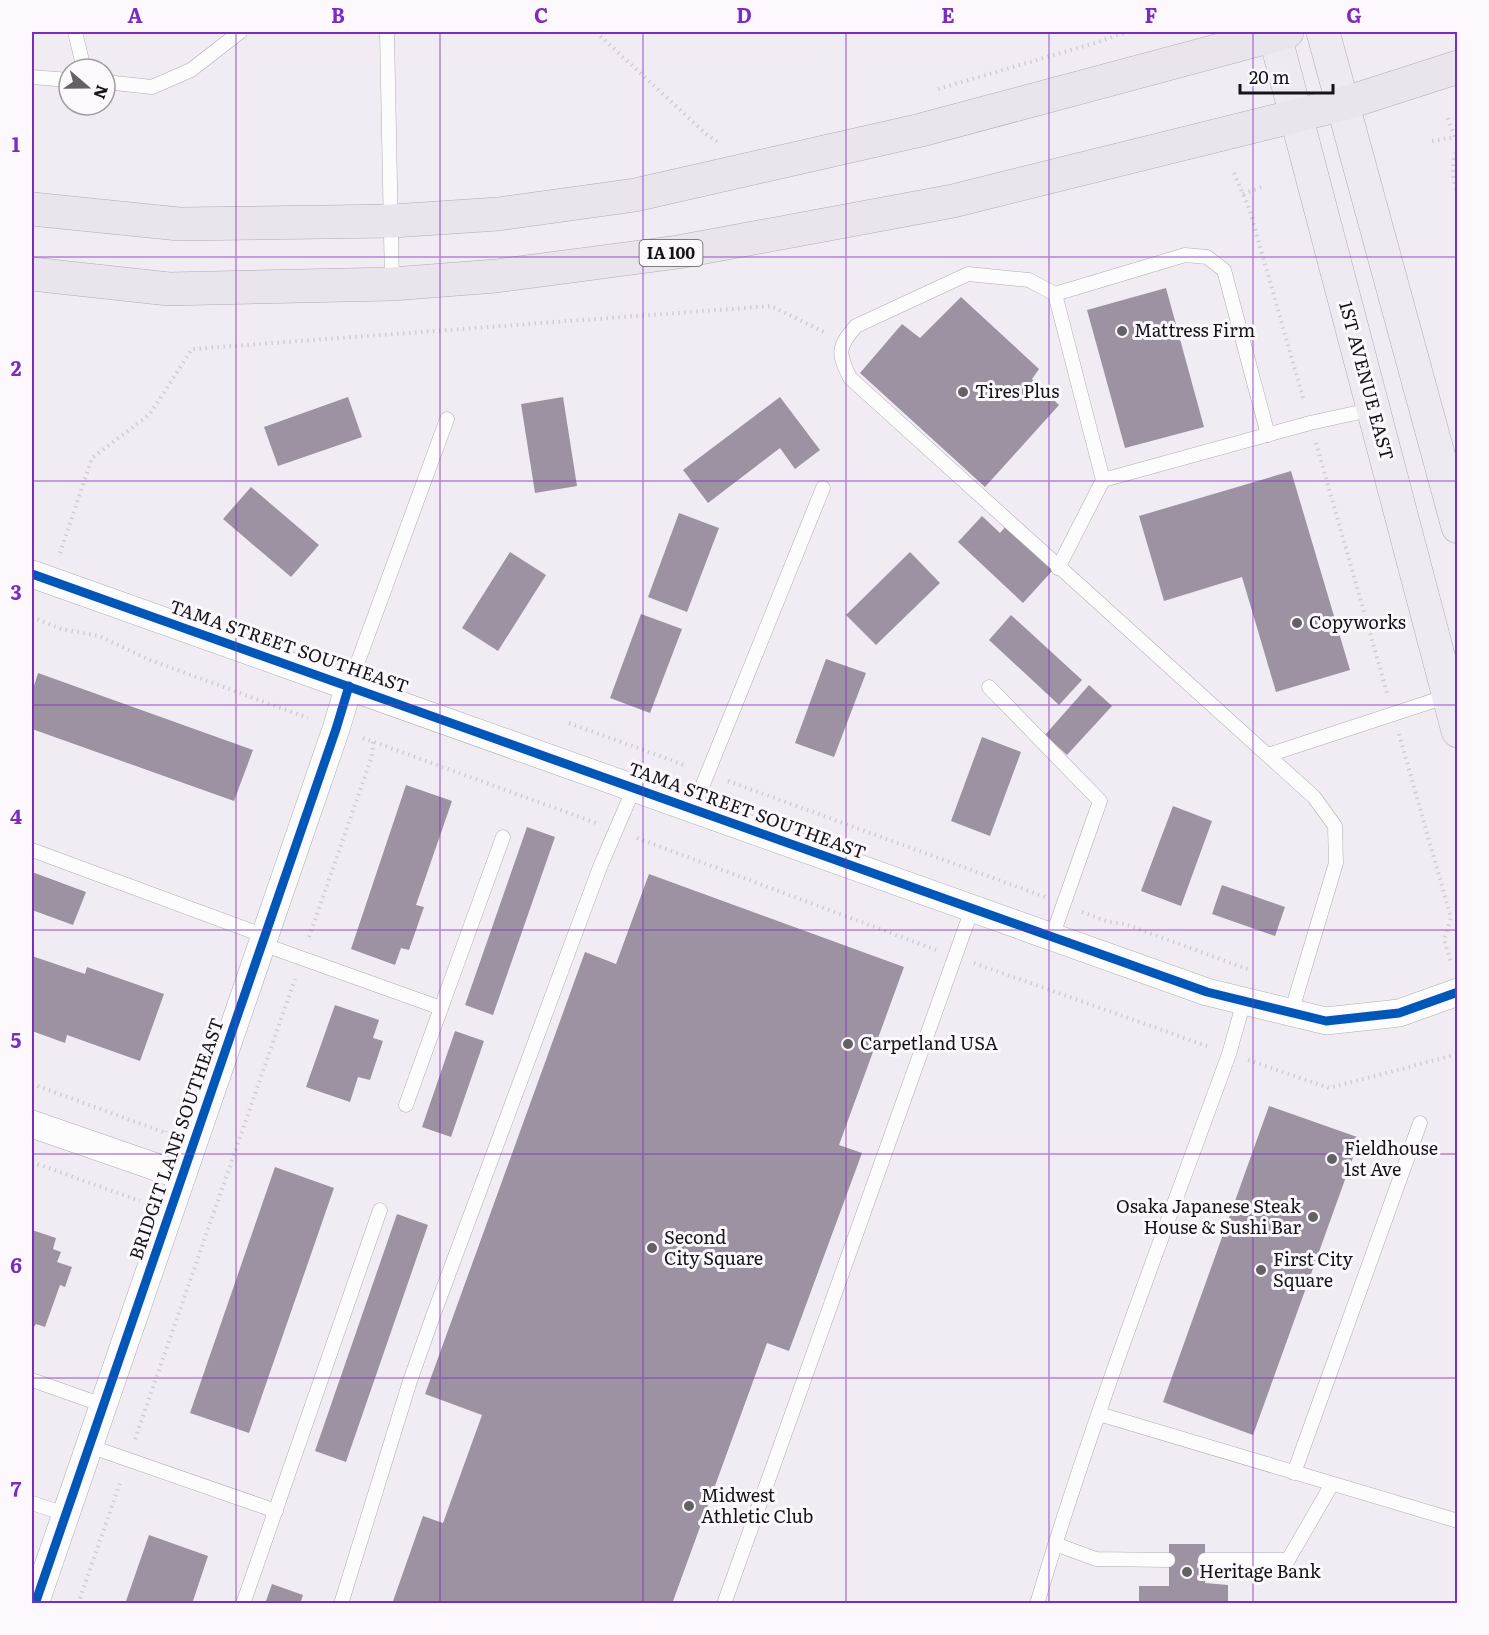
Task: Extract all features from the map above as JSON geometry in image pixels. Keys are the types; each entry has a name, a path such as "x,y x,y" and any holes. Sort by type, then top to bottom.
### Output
{"highway":[{"path":"32,209 179,224 392,221 498,214 635,195 921,130 1279,33"},
{"name":"IA 100","path":"32,274 169,289 392,284 496,276 678,252 953,201 1343,104 1458,67"}],"main road":[{"path":"1323,32 1456,517"},
{"name":"1ST AVENUE EAST","path":"1279,33 1297,116 1458,731"}],"street":[{"name":"TAMA STREET SOUTHEAST","path":"41,578 1206,992 1326,1021 1399,1013 1456,982"},
{"name":"BRIDGIT LANE SOUTHEAST","path":"35,1604 349,686"},
{"path":"32,1124 182,1176"}],"lane":[{"path":"75,32 81,57"},
{"path":"117,83 152,87 191,70 240,32"},
{"path":"387,32 392,284"},
{"path":"32,77 57,79"},
{"path":"1268,435 1224,270 1208,257 1185,255 1055,294 1029,280 968,274 856,326 843,341 840,359 850,378 1314,797 1335,826 1336,863 1291,1013"},
{"path":"1055,294 1103,480 1058,568"},
{"path":"1103,480 1310,423 1374,409"},
{"path":"349,686 447,419"},
{"path":"693,809 823,489"},
{"path":"989,687 1100,801 1052,937"},
{"path":"1268,755 1448,696"},
{"path":"340,1604 410,1381 433,1316 600,867 634,788"},
{"path":"406,1105 503,837"},
{"path":"32,850 263,940 302,958 441,1008"},
{"path":"724,1604 972,909"},
{"path":"1037,1604 1054,1544 1229,1054 1244,1002"},
{"path":"1294,1473 1420,1123"},
{"path":"243,1604 380,1210"},
{"path":"32,1380 103,1405"},
{"path":"1099,1414 1458,1521"},
{"path":"89,1446 276,1510"},
{"path":"1205,1560 1288,1560 1332,1484"},
{"path":"32,1503 65,1514"},
{"path":"1054,1544 1096,1559 1168,1560"}],"path":[{"path":"596,32 706,134 717,142 725,144"},
{"path":"937,90 1127,32"},
{"path":"1432,141 1456,137 1446,115"},
{"path":"1458,147 1452,162 1452,177 1458,196"},
{"path":"1234,173 1249,208 1451,918 1444,939 1456,982"},
{"path":"1243,194 1262,187"},
{"path":"38,620 41,578 92,458 150,414 192,349 771,306 843,341"},
{"path":"32,617 61,629 99,636 150,660 309,719 323,677"},
{"path":"569,723 1109,922 1125,924 1259,974"},
{"path":"336,729 616,830 955,957 1329,1088 1458,1054"},
{"path":"78,1604 372,756 373,742"},
{"path":"32,1084 166,1133 170,1122"},
{"path":"32,1162 140,1201"}],"building":[{"path":"1166,288 1204,427 1125,448 1087,310"},
{"name":"Tires Plus","path":"961,297 1039,369 1032,379 1059,405 985,487 860,373 902,324 920,338"},
{"path":"348,397 362,437 278,466 264,427"},
{"path":"563,397 577,486 535,493 521,404"},
{"path":"780,397 820,450 795,469 780,448 708,503 683,470"},
{"path":"1291,471 1350,670 1276,692 1242,577 1164,601 1139,516"},
{"path":"251,487 319,545 291,577 223,519"},
{"path":"679,513 719,528 687,612 648,597"},
{"path":"982,516 1000,533 1006,526 1053,570 1023,603 958,542"},
{"path":"510,552 546,575 498,651 462,628"},
{"path":"910,552 940,583 876,645 846,615"},
{"path":"641,614 682,629 650,713 610,698"},
{"path":"1011,615 1082,680 1059,705 989,640"},
{"path":"826,659 866,673 834,757 795,743"},
{"path":"38,673 253,750 234,801 32,729 32,692"},
{"path":"1089,685 1112,706 1067,755 1045,735"},
{"path":"982,737 1021,752 990,836 951,821"},
{"path":"406,785 452,801 416,905 424,907 409,950 401,948 395,965 351,949"},
{"path":"1173,806 1212,821 1181,906 1141,891"},
{"path":"527,827 555,837 493,1015 465,1005"},
{"path":"32,872 86,892 73,925 32,910"},
{"name":"Second City Square","path":"649,874 904,967 839,1145 862,1153 789,1351 767,1343 672,1604 392,1604 423,1516 443,1523 482,1415 425,1394 585,952 616,964"},
{"path":"1222,885 1285,907 1275,936 1212,914"},
{"path":"32,956 85,974 87,967 164,994 140,1061 67,1035 65,1043 32,1031"},
{"path":"335,1005 379,1020 373,1038 383,1041 370,1080 358,1077 350,1102 306,1087"},
{"path":"455,1031 484,1041 451,1137 422,1127"},
{"name":"First City Square","path":"1269,1106 1360,1138 1253,1435 1163,1402"},
{"path":"275,1167 334,1188 249,1433 190,1413"},
{"path":"397,1214 428,1225 346,1462 315,1451"},
{"path":"32,1230 56,1238 53,1249 61,1252 57,1262 72,1267 65,1287 60,1285 45,1327 36,1324 32,1330"},
{"path":"149,1535 208,1556 192,1604 125,1604"},
{"name":"Heritage Bank","path":"1169,1544 1205,1544 1205,1583 1228,1585 1228,1604 1139,1604 1139,1586 1169,1586"},
{"path":"272,1584 303,1595 300,1604 265,1604"}],"cycle path":[{"path":"32,574 1207,992 1326,1021 1399,1013 1458,992"},
{"path":"35,1604 349,686"}],"place":[{"name":"Mattress Firm","path":"1122,331"},
{"name":"Tires Plus","path":"963,392"},
{"name":"Copyworks","path":"1297,623"},
{"name":"Carpetland USA","path":"848,1044"},
{"name":"Fieldhouse 1st Ave","path":"1332,1159"},
{"name":"Osaka Japanese Steak House & Sushi Bar","path":"1313,1217"},
{"name":"Second City Square","path":"652,1248"},
{"name":"First City Square","path":"1261,1270"},
{"name":"Midwest Athletic Club","path":"689,1506"},
{"name":"Heritage Bank","path":"1187,1572"}]}
